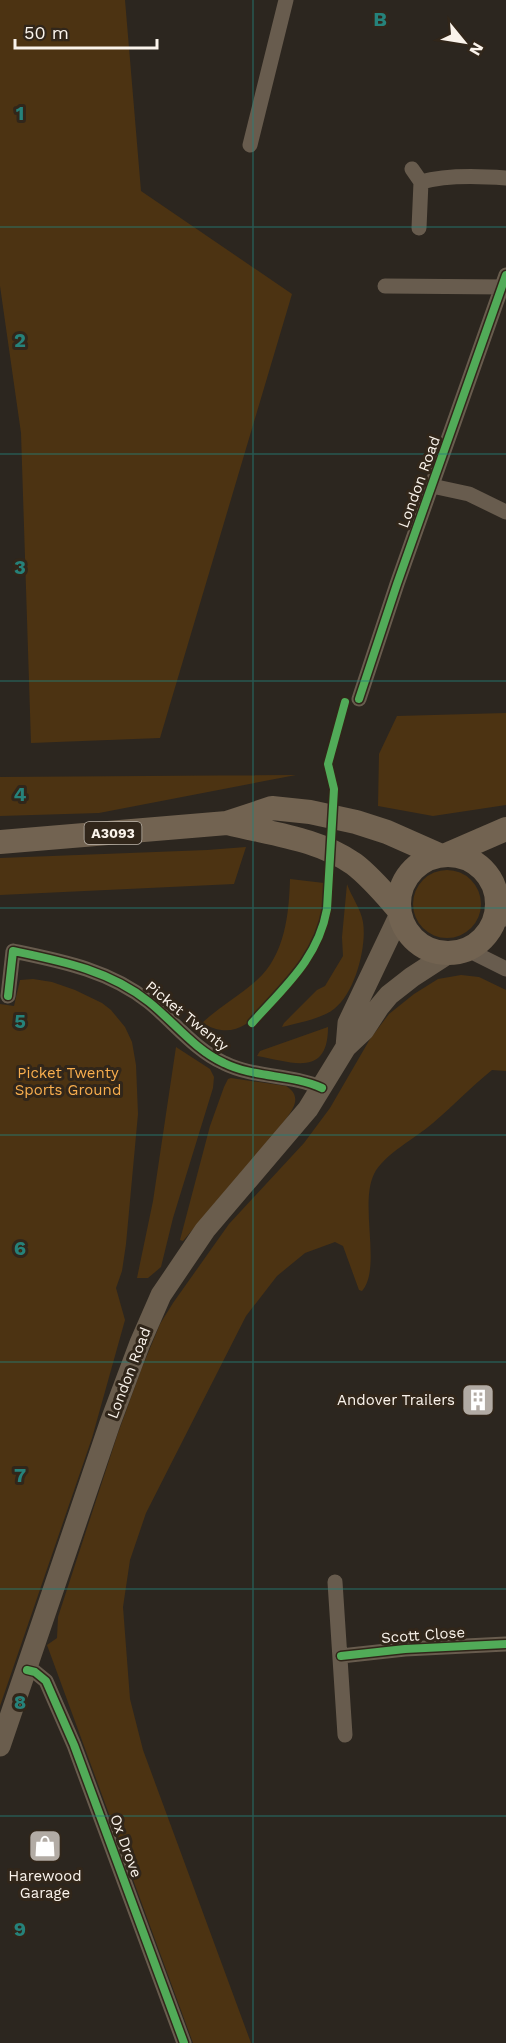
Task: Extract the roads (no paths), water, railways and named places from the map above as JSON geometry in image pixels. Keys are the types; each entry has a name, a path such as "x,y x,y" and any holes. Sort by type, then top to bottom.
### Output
{"main road":[{"name":"A3093","path":"0,842 227,823 272,808 335,817 373,828 443,855"},
{"name":"A3093","path":"227,823 290,837 326,848 365,873 400,912"},
{"path":"443,855 461,856 481,867 490,879 501,903 488,932 478,942 457,951 431,950 415,940 404,926 399,895 408,874 425,860 506,829"},
{"name":"London Road","path":"346,1047 348,1023 400,912"},
{"name":"London Road","path":"0,1746 114,1412 161,1295 205,1230 308,1109 346,1047 364,1030 389,995 412,977 457,951"}],"street":[{"path":"250,145 286,0"},
{"path":"412,168 421,182 419,228"},
{"path":"421,182 432,179 506,178"},
{"path":"385,286 505,282"},
{"name":"London Road","path":"359,699 505,282"},
{"path":"432,486 469,494 506,512"},
{"name":"Picket Twenty","path":"8,996 13,951 82,967 134,991 158,1009 205,1052 221,1062 242,1070 297,1079 322,1088"},
{"path":"457,951 506,969"},
{"path":"335,1582 345,1735"},
{"name":"Scott Close","path":"341,1656 405,1649 506,1644"},
{"name":"Ox Drove","path":"27,1670 35,1672 46,1681 74,1745 184,2043"}],"place":[{"name":"Andover Trailers","path":"478,1400"},
{"name":"Harewood Garage","path":"45,1846"}],"park label":[{"name":"Picket Twenty Sports Ground","path":"68,1082"}]}
